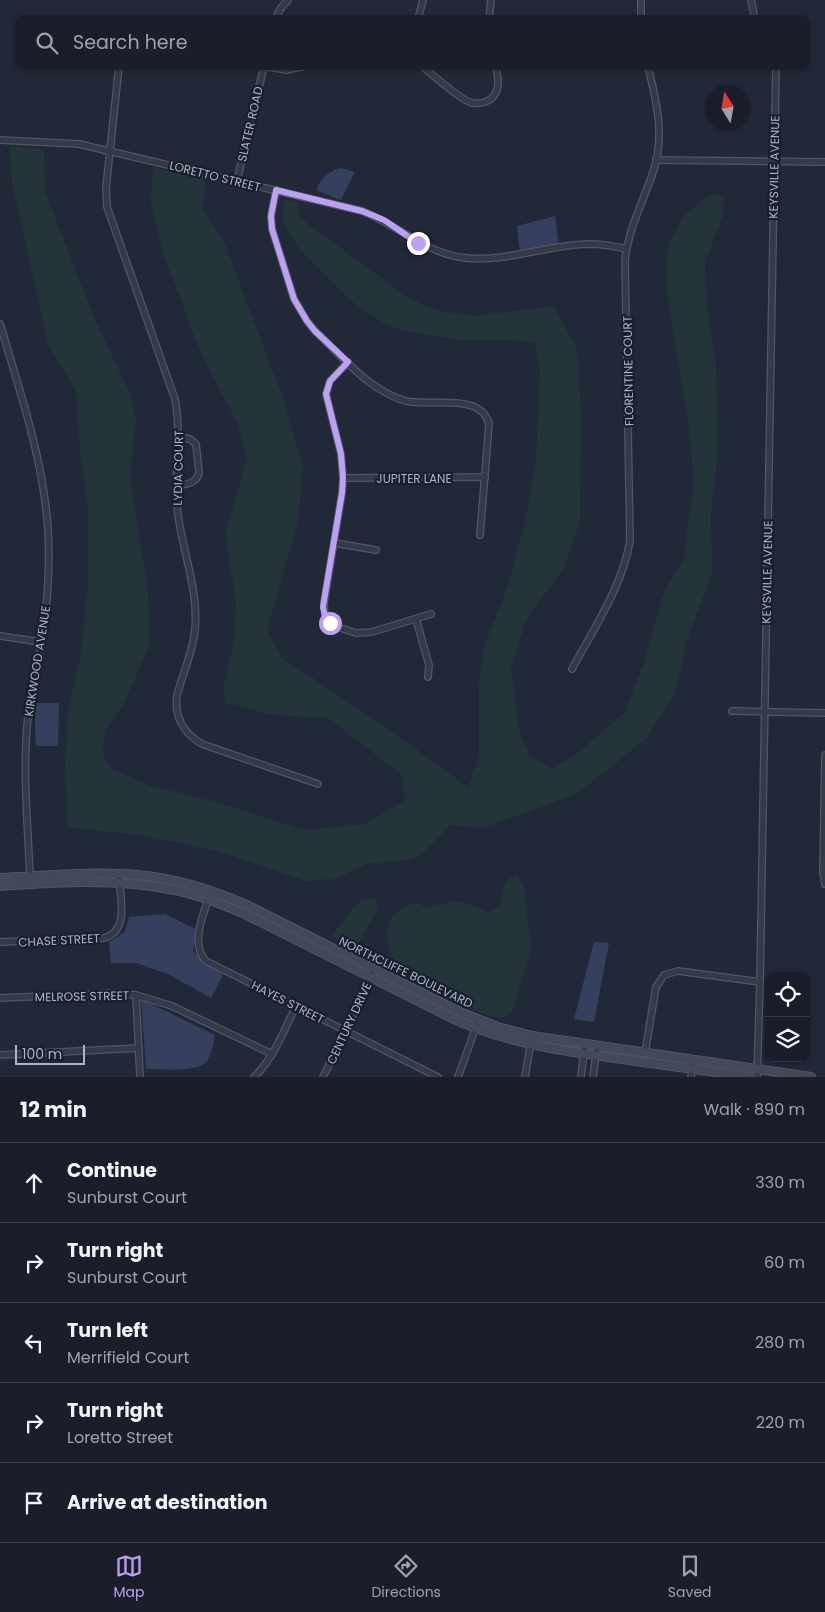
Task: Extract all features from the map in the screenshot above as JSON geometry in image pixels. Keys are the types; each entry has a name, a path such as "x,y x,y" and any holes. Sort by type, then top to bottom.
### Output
{"main road":[{"name":"NORTHCLIFFE BOULEVARD","path":"0,886 30,881 119,874 158,877 212,891 247,905 479,1020 532,1036 597,1047 693,1059 757,1073 803,1076"},
{"name":"NORTHCLIFFE BOULEVARD","path":"0,878 157,886 208,899 243,913 475,1028 530,1045 691,1073 752,1077"}],"street":[{"path":"277,15 288,0"},
{"path":"419,15 422,0"},
{"path":"489,15 491,0"},
{"path":"641,0 641,15"},
{"path":"751,0 754,15"},
{"name":"LYDIA COURT","path":"119,70 106,197 110,216 175,399 178,422 178,516 193,589 196,615 193,642 177,695 176,710 181,724 190,736 202,744 318,784"},
{"name":"SLATER ROAD","path":"237,181 263,70"},
{"path":"427,70 466,100 474,103 485,102 496,93 499,84 497,70"},
{"name":"FLORENTINE COURT","path":"572,669 620,578 630,541 626,249 632,225 656,160 660,134 649,70"},
{"name":"KEYSVILLE AVENUE","path":"757,1073 776,70"},
{"name":"LORETTO STREET","path":"0,140 64,142 110,150 362,211 384,220 431,249 464,258 489,258 590,244 626,249"},
{"path":"656,160 825,162"},
{"path":"276,190 271,216 272,229 294,299 315,331 375,387 399,399 419,403 469,404 482,411 489,424 480,535"},
{"name":"KIRKWOOD AVENUE","path":"0,324 1,334 33,433 46,504 48,530 48,579 41,642 31,691 26,742 25,793 30,881"},
{"path":"348,362 330,381 326,394 341,454 343,478 323,607 325,616 330,623 349,632 364,633 432,614"},
{"path":"177,486 194,482 199,472 196,444 190,439 178,437"},
{"name":"JUPITER LANE","path":"343,478 485,477"},
{"path":"334,543 376,550"},
{"path":"416,619 428,659 428,677"},
{"path":"0,636 41,642"},
{"path":"732,711 825,713"},
{"path":"825,756 823,872 825,884"},
{"name":"CHASE STREET","path":"0,942 109,936 118,930 121,921 119,874"},
{"name":"HAYES STREET","path":"212,891 208,899 197,944 202,957 210,963 438,1077"},
{"name":"CENTURY DRIVE","path":"323,1077 374,969"},
{"path":"645,1053 656,987 664,975 678,971 760,982"},
{"name":"MELROSE STREET","path":"0,998 116,993 136,995 155,999 172,1006 272,1054"},
{"path":"136,995 140,1077"},
{"path":"254,1077 272,1054 296,1006"},
{"path":"458,1077 479,1020"},
{"path":"525,1077 532,1036"},
{"path":"581,1077 585,1045"},
{"path":"593,1077 597,1047"},
{"path":"0,1054 138,1048"},
{"path":"691,1073 693,1059"}],"shaded area":[{"path":"9,146 44,150 45,192 96,322 129,391 136,419 130,478 148,592 150,644 124,703 105,731 103,754 110,768 148,785 219,803 305,830 364,824 405,800 401,774 328,718 272,715 226,703 223,688 234,643 236,602 225,534 247,458 237,422 202,356 163,253 151,203 153,167 206,178 203,209 224,242 284,401 303,466 298,522 267,631 283,660 390,730 468,787 479,756 479,687 484,647 509,582 525,522 536,461 540,370 535,342 460,340 400,330 381,322 347,298 299,249 282,221 284,199 297,202 300,218 410,299 440,311 474,316 554,306 577,349 581,413 580,522 564,568 526,620 511,668 519,730 530,756 552,768 575,755 624,713 645,660 663,594 684,558 694,480 688,422 666,286 668,244 684,216 709,195 724,195 723,216 705,262 706,298 716,364 718,449 711,515 712,573 686,643 675,694 646,739 577,794 483,828 450,825 424,853 410,860 369,863 339,877 308,882 214,850 139,835 67,827 65,760 68,709 80,659 88,587 88,511 80,450 76,391 48,344 12,182"},
{"path":"517,875 524,886 531,948 512,1013 506,1016 494,1017 481,1013 403,971 395,962 387,933 391,919 401,909 415,903 419,903 426,908 453,901 469,904 489,912 499,905 508,880"},
{"path":"375,898 378,909 355,949 331,937 355,906 363,899"}],"water":[{"path":"341,168 355,172 341,200 316,190 326,176"},
{"path":"555,216 559,247 520,255 517,226"},
{"path":"34,703 59,703 58,746 36,746"},
{"path":"165,914 197,930 193,951 223,975 211,998 168,974 136,963 111,963 109,942 125,932 129,917"},
{"path":"594,942 609,943 594,1022 574,1019"},
{"path":"141,999 215,1035 207,1061 202,1065 188,1069 146,1069"}],"route":[{"path":"330,623 325,616 323,607 342,493 343,466 326,394 330,381 348,362 315,331 294,299 272,229 271,216 276,190 362,211 384,220 418,243"}]}
